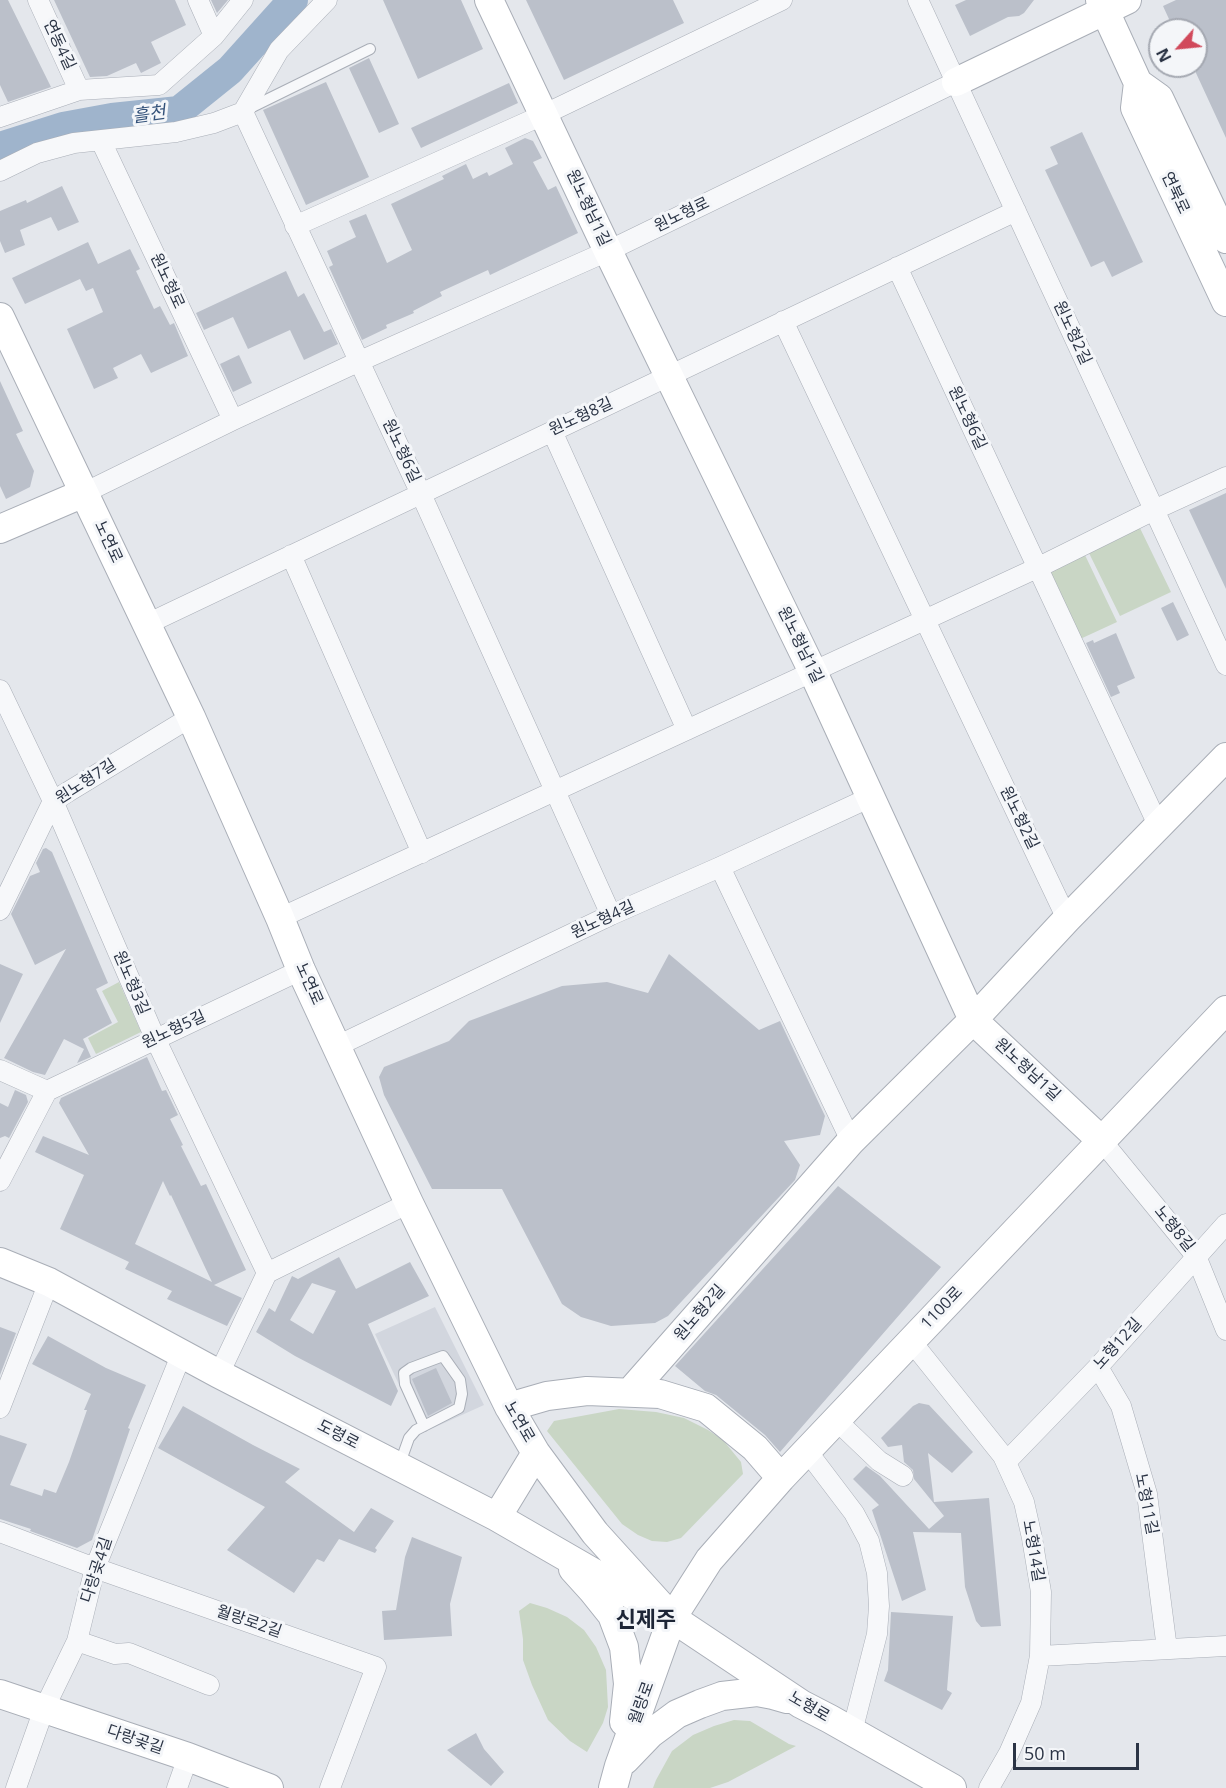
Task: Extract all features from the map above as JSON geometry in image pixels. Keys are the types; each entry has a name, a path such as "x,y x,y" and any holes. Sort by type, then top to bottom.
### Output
{"main road":[{"name":"원노형남1길","path":"489,0 608,251 813,672 974,1020 1102,1140"},
{"name":"원노형로","path":"956,82 1110,4"},
{"name":"연북로","path":"1110,4 1138,83 1135,108 1226,302"},
{"name":"연북로","path":"1138,83 1159,98 1226,239"},
{"name":"노연로","path":"0,317 191,717 302,970 409,1203 509,1407 536,1453 595,1533 672,1618"},
{"name":"원노형로","path":"0,529 84,493"},
{"name":"원노형2길","path":"632,1391 851,1141 974,1020 1067,918 1226,757"},
{"name":"1100로","path":"672,1618 709,1560 781,1478 1226,1010"},
{"name":"도령로","path":"0,1262 49,1282 219,1374 496,1517 672,1618"},
{"path":"509,1407 547,1396 587,1390 660,1394 706,1408 755,1448 781,1478"},
{"path":"496,1517 536,1453"},
{"path":"555,1551 612,1615 624,1647 628,1684 616,1777"},
{"name":"노형로","path":"672,1618 801,1704 952,1788"},
{"name":"월랑로","path":"616,1777 672,1618"},
{"path":"616,1777 650,1734 677,1714 722,1696 757,1692 801,1704"},
{"name":"다랑곶길","path":"0,1694 188,1757 269,1788"}],"street":[{"name":"연동4길","path":"38,0 79,90"},
{"path":"198,0 214,36"},
{"path":"0,117 79,90 159,85 214,36 243,0"},
{"path":"0,171 37,153 74,143 176,132 214,123 243,112 279,50 327,0"},
{"path":"295,226 543,115 782,0"},
{"name":"원노형2길","path":"918,0 1226,665"},
{"name":"원노형로","path":"84,493 360,361 608,251 956,82"},
{"name":"원노형6길","path":"243,112 421,494 611,915"},
{"name":"원노형로","path":"101,141 233,420"},
{"name":"원노형8길","path":"147,624 1016,211"},
{"name":"원노형6길","path":"897,267 1037,568"},
{"path":"783,321 925,620"},
{"path":"552,431 687,730"},
{"path":"280,918 1037,568 1226,477"},
{"path":"291,555 422,853"},
{"path":"1037,568 1159,827"},
{"name":"원노형2길","path":"925,620 1067,918"},
{"name":"원노형3길","path":"0,690 53,801 155,1038 267,1273"},
{"name":"원노형7길","path":"0,910 53,801 191,717"},
{"name":"원노형4길","path":"337,1046 611,915 871,797"},
{"path":"720,867 851,1141"},
{"name":"원노형5길","path":"47,1091 302,970"},
{"path":"0,1070 47,1091 0,1181"},
{"name":"노형8길","path":"1102,1140 1196,1256 1226,1330"},
{"path":"219,1374 267,1273 409,1203"},
{"name":"노형12길","path":"1006,1462 1098,1367 1226,1224"},
{"path":"0,1408 49,1282"},
{"name":"노형14길","path":"911,1341 1003,1456 1024,1502 1032,1538 1041,1592 1040,1656 1031,1703 1009,1753 989,1788"},
{"name":"다랑곶4길","path":"16,1788 44,1709 76,1641 95,1568 182,1353"},
{"name":"노형11길","path":"1098,1367 1121,1406 1147,1494 1167,1649"},
{"path":"836,1420 879,1461 903,1476"},
{"path":"807,1451 854,1513 869,1541 877,1573 879,1606 877,1634 852,1732"},
{"name":"월랑로2길","path":"0,1532 376,1667 330,1788"},
{"path":"76,1641 115,1654 129,1653 209,1685"},
{"path":"1040,1656 1226,1646"},
{"path":"177,1788 188,1757"}],"lane":[{"path":"243,112 370,49"},
{"path":"399,1467 408,1438 416,1430 424,1426 459,1408 462,1394 460,1380 443,1356 404,1373 405,1384 424,1426"}],"shaded area":[{"path":"435,1307 484,1405 422,1433 375,1334"}],"green space":[{"path":"1138,524 1171,592 1120,616 1087,549"},
{"path":"1084,553 1117,622 1078,640 1045,571"},
{"path":"119,982 141,1032 96,1054 88,1038 118,1022 102,991"},
{"path":"619,1409 656,1412 684,1418 723,1440 741,1462 743,1474 681,1538 667,1542 652,1541 622,1524 547,1431 554,1421"},
{"path":"530,1603 567,1617 584,1630 596,1647 606,1670 608,1707 603,1723 587,1752 570,1741 548,1720 532,1685 523,1660 519,1611"},
{"path":"734,1720 750,1721 796,1746 728,1782 710,1788 653,1788 672,1751 693,1735"}],"building":[{"path":"0,0 8,0 51,87 8,102 0,85"},
{"path":"54,0 175,0 186,25 151,42 161,63 141,73 136,63 107,76 90,77"},
{"path":"211,0 228,0 217,13"},
{"path":"383,0 461,0 483,49 418,79"},
{"path":"526,0 673,0 684,23 564,80"},
{"path":"966,0 1034,0 1019,16 1008,17 970,36 955,5"},
{"path":"1176,0 1226,0 1226,138 1198,78 1208,78 1208,18 1168,18 1163,6"},
{"path":"369,58 399,124 379,133 349,68"},
{"path":"326,82 369,177 306,205 263,110"},
{"path":"509,83 518,103 421,148 411,128"},
{"path":"1082,132 1143,262 1112,277 1104,261 1091,267 1045,170 1058,164 1050,147"},
{"path":"525,138 533,141 542,158 533,162 548,190 556,186 578,233 490,275 488,270 440,292 442,296 362,340 329,267 333,265 327,251 356,237 349,221 366,214 387,263 412,250 391,204 444,179 442,176 466,164 473,179 487,172 489,176 513,164 505,148"},
{"path":"62,186 79,222 58,231 51,217 20,230 25,245 5,253 0,241 0,211 26,200 27,203"},
{"path":"88,242 98,264 130,249 140,269 136,271 154,309 160,306 170,325 174,323 188,356 151,373 141,354 113,368 118,378 94,389 67,329 103,312 93,288 86,291 80,279 25,304 12,278"},
{"path":"286,271 298,297 304,293 324,332 331,329 338,344 304,360 290,330 248,349 233,317 204,330 196,313"},
{"path":"239,355 252,383 233,392 220,364"},
{"path":"0,381 23,431 16,434 34,471 30,487 6,499 0,486"},
{"path":"1226,493 1226,589 1189,510"},
{"path":"1173,602 1189,635 1177,641 1161,608"},
{"path":"1116,633 1135,678 1117,686 1120,693 1111,697 1086,643 1093,640 1094,643"},
{"path":"46,848 52,852 108,983 96,989 112,1023 83,1039 91,1057 77,1063 84,1049 64,1039 45,1075 33,1072 4,1058 66,949 35,965 11,914 30,876 40,872 36,863 43,849"},
{"path":"669,954 759,1030 780,1021 825,1116 820,1135 784,1141 800,1165 795,1180 668,1316 655,1323 611,1326 581,1317 562,1304 502,1189 432,1189 384,1095 379,1077 384,1067 449,1041 469,1021 562,986 607,982 648,993"},
{"path":"0,964 23,974 0,1023"},
{"path":"147,1057 162,1091 166,1090 178,1115 170,1119 183,1145 181,1146 201,1186 206,1184 246,1270 214,1285 242,1298 227,1326 167,1299 172,1291 125,1269 129,1262 60,1229 84,1175 35,1152 43,1136 89,1155 59,1103 61,1098","holes":["163,1181 171,1195 212,1282 135,1244"]},
{"path":"15,1090 26,1095 28,1102 9,1138 5,1136 0,1138 0,1103 8,1107"},
{"path":"838,1186 941,1267 780,1452 765,1435 716,1395 705,1391 675,1366"},
{"path":"339,1257 356,1289 410,1262 429,1296 368,1324 398,1391 391,1406 295,1356 256,1332 269,1308 275,1312 292,1276 298,1279","holes":["312,1283 336,1291 313,1334 290,1320"]},
{"path":"0,1327 16,1333 0,1375"},
{"path":"48,1336 106,1368 146,1385 128,1428 130,1429 92,1540 77,1548 0,1519 0,1435 27,1444 10,1485 42,1496 44,1489 56,1493 87,1410 84,1410 91,1394 32,1364"},
{"path":"436,1368 452,1403 428,1416 412,1379"},
{"path":"919,1403 929,1405 973,1452 952,1473 928,1453 934,1502 989,1498 1001,1626 981,1627 976,1621 965,1587 961,1533 913,1532 926,1590 902,1601 872,1510 879,1505 853,1479 866,1466 880,1476 929,1529 944,1516 914,1479 913,1470 904,1462 902,1445 888,1447 881,1438 913,1406"},
{"path":"183,1406 300,1469 285,1482 354,1532 371,1508 394,1521 375,1548 377,1550 375,1553 339,1539 324,1562 317,1559 294,1593 227,1550 265,1507 158,1448"},
{"path":"412,1537 462,1557 450,1604 452,1636 384,1640 382,1611 396,1610 405,1557"},
{"path":"891,1612 953,1616 947,1690 952,1693 942,1710 884,1681 888,1670"},
{"path":"476,1733 484,1749 504,1772 491,1786 447,1750"}],"waterway":[{"name":"흘천","path":"0,147 63,127 112,118 179,111 230,70 293,0"}],"district":[{"name":"신제주","path":"646,1621"}]}
